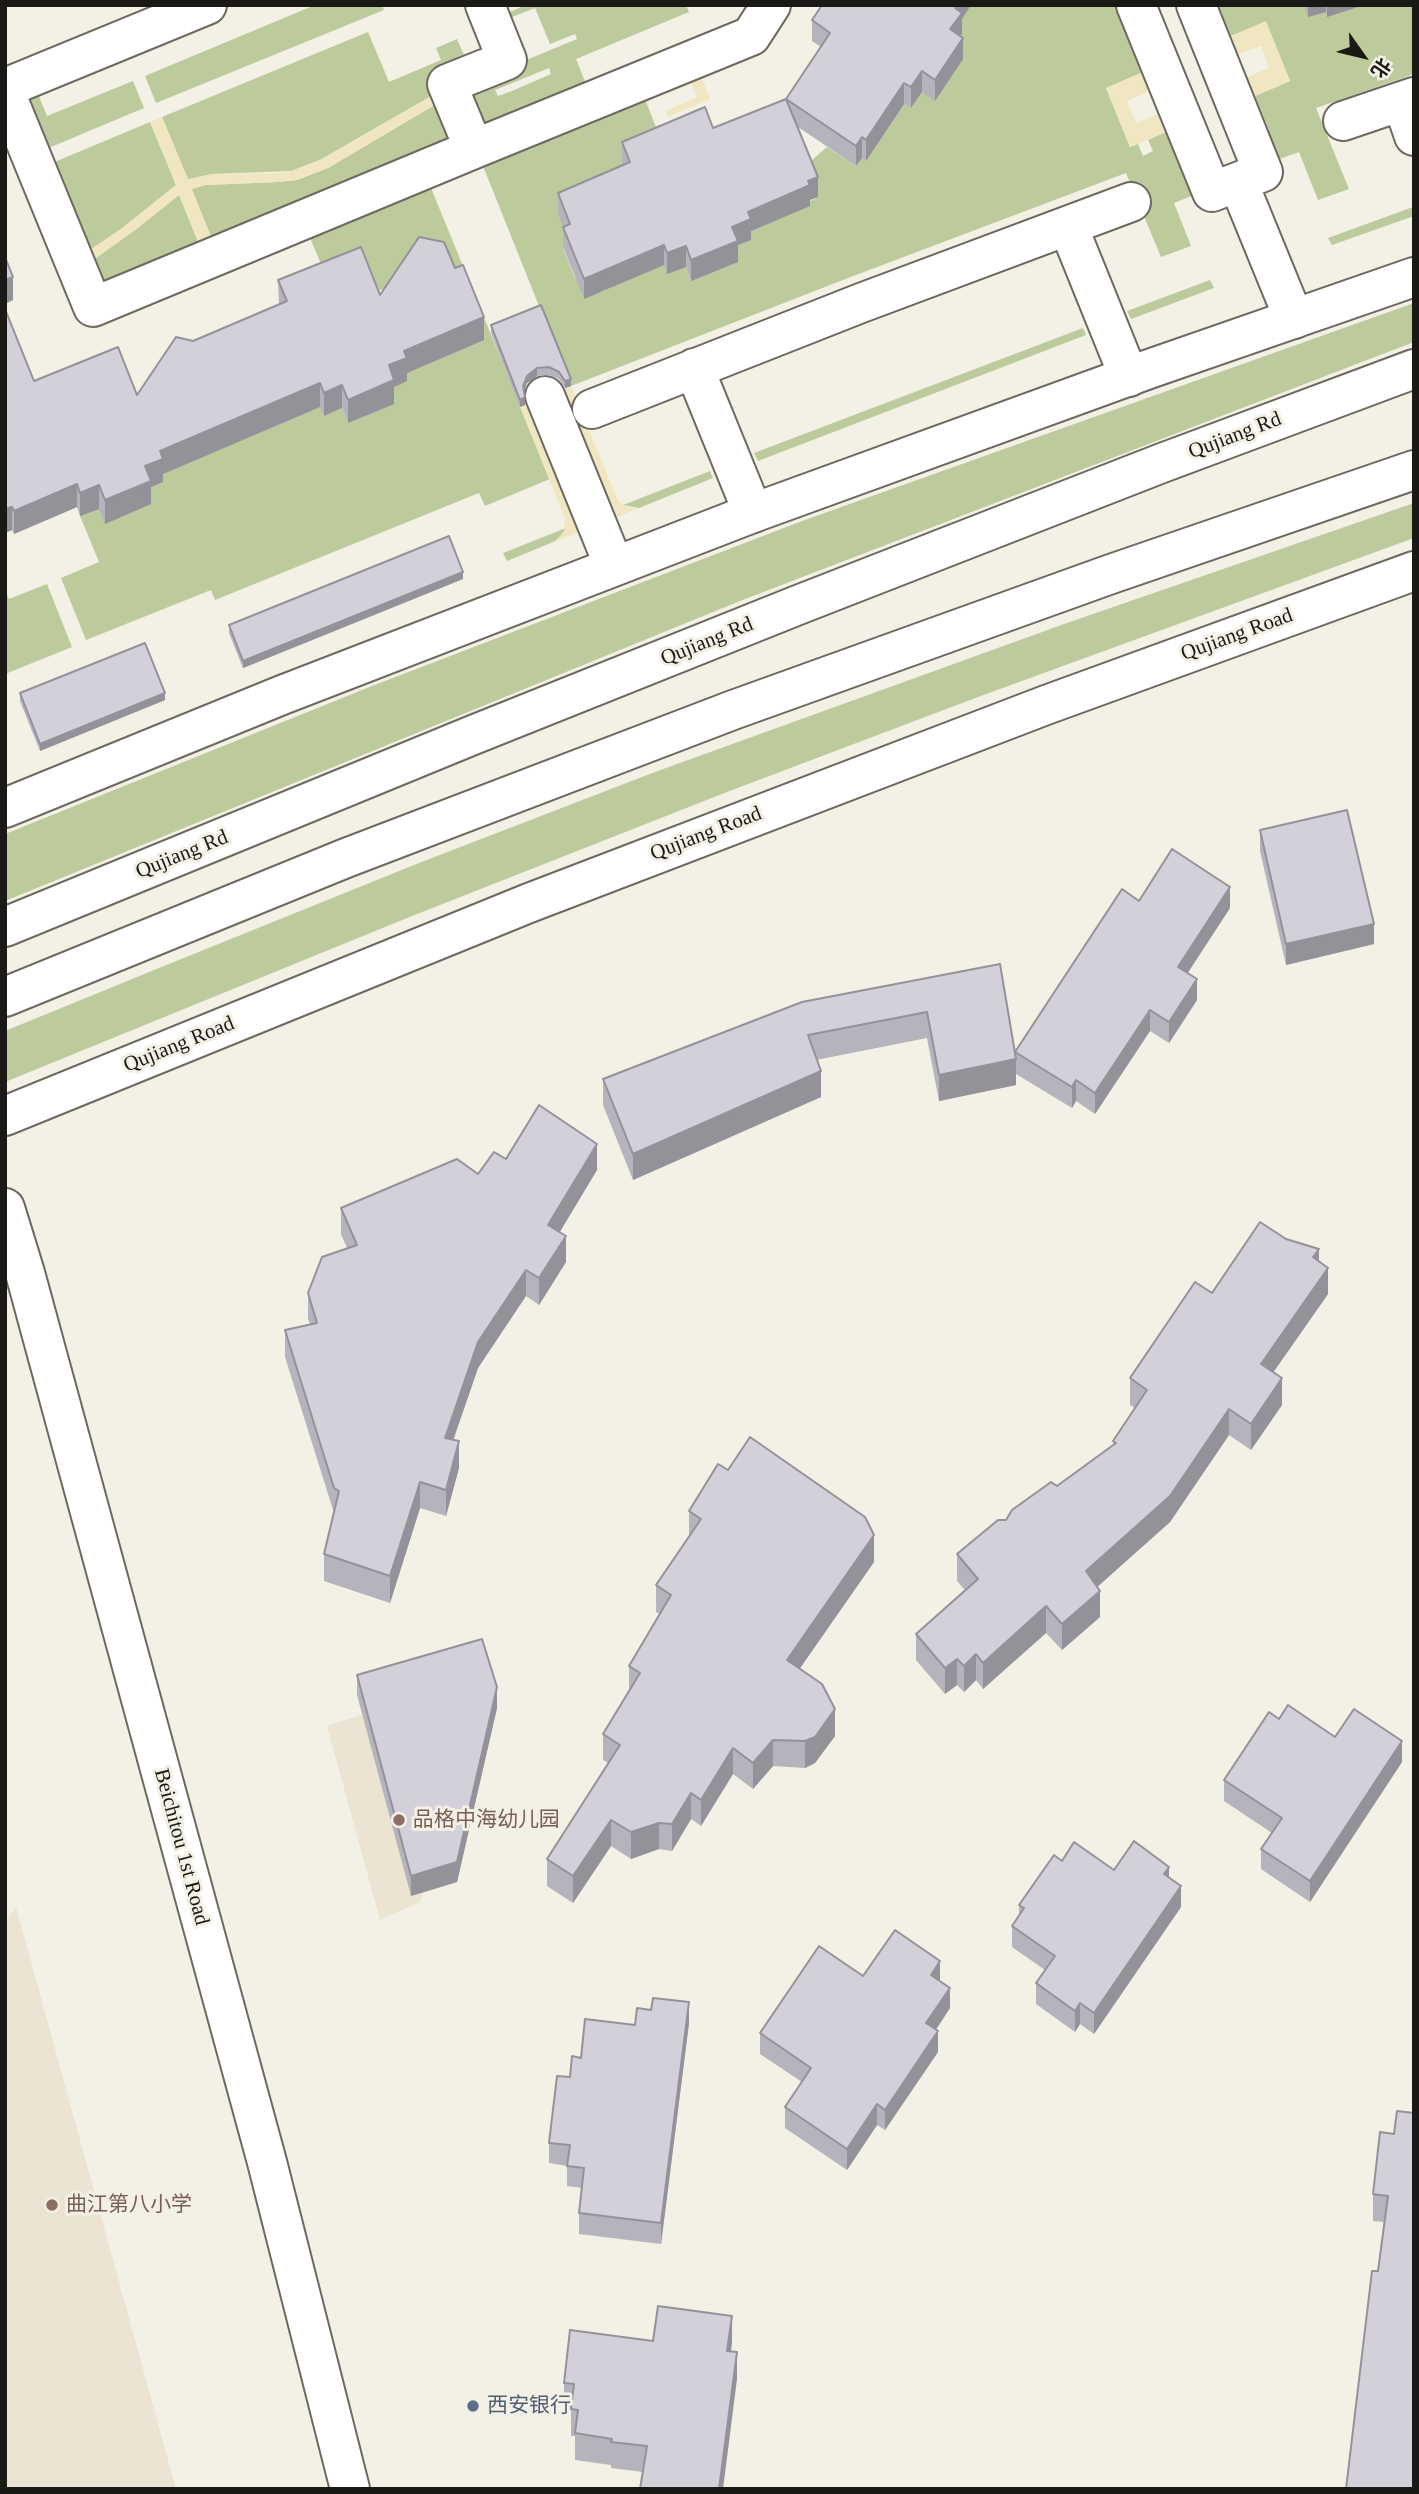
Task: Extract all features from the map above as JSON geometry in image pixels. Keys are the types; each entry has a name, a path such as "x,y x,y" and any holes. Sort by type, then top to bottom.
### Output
{"main road":[{"path":"207,5 5,90 93,307 751,36 771,5"},
{"path":"474,149 447,84 507,60 485,5"},
{"path":"1136,5 1212,192 1264,172 1196,5"},
{"path":"1343,121 1410,111"},
{"path":"1238,182 1294,319"},
{"path":"592,409 1131,202"},
{"path":"1068,226 1129,377"},
{"path":"5,808 294,690 753,513 1414,277"},
{"path":"694,368 753,513"},
{"name":"Qujiang Rd","path":"5,927 798,605 1162,463 1414,369"},
{"path":"545,396 614,566"},
{"path":"5,997 442,820 720,715 1111,574 1414,470"},
{"name":"Qujiang Road","path":"5,1116 529,902 1045,705 1414,571"},
{"name":"Beichitou 1st Road","path":"5,1208 267,2162 351,2489"}],"shaded area":[{"name":"品格中海幼儿园","path":"456,1684 471,1738 420,1902 380,1920 327,1726"},
{"name":"曲江第八小学","path":"16,1907 176,2489 5,2489 5,1922"}],"green space":[{"path":"315,5 382,5 384,10 156,103 145,76"},
{"path":"526,5 686,5 689,12 576,59 588,89 484,132 469,96 513,79 510,71 502,70 577,39 575,34 550,44 535,8 512,17 510,12","holes":["549,68 551,74 498,96 495,90"]},
{"path":"964,5 1122,5 1136,40 1129,43 1141,73 1106,88 1130,147 1138,144 1143,156 1153,151 1148,140 1166,132 1180,167 1186,164 1199,193 1174,203 1191,246 1161,257 1126,173 571,386 481,161 643,94 663,145 631,187 563,248 575,278 602,292 662,261 686,267 691,281 732,247 746,227 817,198 805,166 827,147 856,166 862,158 866,160 900,101 911,108 922,92 950,26"},
{"path":"1210,5 1414,5 1414,74 1316,108 1349,189 1318,200 1299,152 1274,161 1262,133 1269,130 1255,96 1290,81 1266,22 1231,36 1219,6 1211,9"},
{"path":"368,32 389,82 441,60 436,48 457,39 464,55 478,50 482,61 440,91 320,160 291,171 212,174 188,180 162,117"},
{"path":"133,81 144,108 39,152 19,103 38,94 47,116"},
{"path":"443,100 460,142 214,244 191,189 205,185 297,180 328,168"},
{"path":"150,122 176,185 121,229 81,256 45,166"},
{"path":"429,183 550,479 485,506 479,493 215,600 211,590 86,640 61,578 99,562 80,516 145,489 158,470 319,404 324,416 342,408 348,423 389,389 402,369 417,275 371,294 329,283 308,233"},
{"path":"179,195 201,249 96,292 86,265"},
{"path":"1413,207 1414,216 1332,245 1328,238"},
{"path":"1210,280 1214,288 1131,319 1127,311"},
{"path":"1414,303 1414,342 740,601 5,901 5,834 372,686 802,521"},
{"path":"1083,328 1086,335 758,461 754,453"},
{"path":"710,471 713,478 639,508 623,505"},
{"path":"1414,503 1414,538 727,792 412,916 5,1082 5,1031 419,863 655,772 1067,623"},
{"path":"566,528 558,540 507,561 503,553"},
{"path":"47,584 72,647 5,674 5,591 9,599"}],"sand":[{"path":"1266,21 1290,81 1255,96 1247,77 1269,68 1261,46 1238,54 1231,36"},
{"path":"755,48 746,60 702,79 710,99 668,117 666,111 697,97 688,76"},
{"path":"1141,73 1149,91 1127,101 1136,123 1158,114 1166,132 1130,147 1106,88"},
{"path":"440,91 443,100 328,168 297,180 206,185 192,189 214,244 201,249 179,195 86,265 81,256 121,229 176,185 150,122 162,117 188,179 212,174 273,173 291,171 320,160"},
{"path":"571,386 618,501 627,507 639,508 554,542 564,532 565,519 520,407"}],"building":[{"path":"822,5 957,5 955,8 962,13 950,29 963,38 935,80 922,71 911,87 904,83 866,140 862,137 856,146 786,99 830,33 812,20"},
{"path":"786,99 818,177 808,181 810,185 748,212 751,219 732,227 738,241 691,260 686,246 667,253 664,245 584,279 563,227 570,224 558,193 630,162 622,142 705,107 713,128"},
{"path":"419,237 444,242 455,268 463,265 484,317 404,351 407,358 389,365 394,380 348,400 342,385 324,393 320,383 160,451 163,459 145,466 151,481 105,500 99,485 80,493 77,484 14,511 12,507 5,509 5,309 34,381 118,347 137,395 176,337 193,341 287,301 278,280 361,247 380,295"},
{"path":"5,257 13,277 5,280"},
{"path":"541,305 571,379 565,381 559,372 549,367 537,368 527,376 523,386 525,397 520,400 491,325"},
{"path":"449,536 463,572 243,661 229,625"},
{"path":"145,643 165,693 40,744 20,693"},
{"path":"1347,810 1374,924 1286,944 1260,830"},
{"path":"1172,849 1230,887 1178,967 1197,979 1169,1022 1150,1010 1095,1093 1076,1080 1072,1087 1015,1052 1122,889 1139,901"},
{"path":"1000,964 1016,1059 939,1075 927,1012 808,1035 821,1071 633,1154 603,1079 802,1002"},
{"path":"539,1105 597,1144 548,1225 566,1236 539,1278 526,1270 478,1342 445,1438 459,1441 446,1490 420,1482 390,1576 324,1554 339,1491 334,1488 285,1330 317,1323 308,1293 322,1257 357,1245 341,1208 457,1159 478,1174 494,1152 506,1159"},
{"path":"1260,1222 1286,1239 1319,1249 1313,1257 1328,1268 1261,1364 1282,1378 1251,1424 1229,1409 1170,1496 1086,1571 1100,1591 1062,1624 1046,1606 983,1663 976,1654 964,1666 957,1659 945,1668 916,1634 978,1579 957,1554 998,1520 1006,1520 1012,1510 1051,1482 1057,1486 1116,1443 1113,1441 1147,1390 1130,1378 1195,1282 1212,1293"},
{"path":"750,1437 865,1517 874,1535 787,1660 822,1684 835,1709 815,1737 805,1741 773,1740 753,1763 733,1748 701,1800 691,1793 672,1824 659,1823 631,1832 611,1820 573,1876 547,1859 620,1745 603,1734 640,1673 629,1666 671,1595 656,1585 701,1519 689,1511 718,1464 728,1470"},
{"path":"482,1639 497,1687 457,1862 411,1876 357,1675"},
{"path":"1288,1705 1335,1737 1354,1709 1402,1741 1310,1881 1261,1849 1282,1818 1224,1780 1269,1712 1279,1719"},
{"path":"1134,1841 1169,1867 1164,1874 1181,1886 1094,2013 1080,2003 1075,2011 1036,1983 1055,1956 1012,1926 1024,1908 1019,1905 1054,1855 1062,1861 1074,1842 1114,1870"},
{"path":"895,1930 940,1961 931,1975 950,1988 926,2023 938,2031 885,2110 877,2104 847,2149 785,2107 811,2068 760,2033 819,1946 863,1976"},
{"path":"653,1998 689,2002 661,2223 579,2213 584,2168 567,2166 570,2145 549,2143 557,2076 570,2077 572,2056 581,2058 585,2019 635,2025 637,2008 651,2010"},
{"path":"1397,2111 1414,2113 1414,2489 1346,2489 1372,2271 1378,2271 1388,2196 1373,2194 1380,2132 1394,2134"},
{"path":"658,2306 732,2316 727,2351 737,2352 719,2489 640,2489 647,2446 611,2442 612,2439 575,2433 578,2410 571,2409 574,2384 564,2383 570,2330 653,2341"}],"place":[{"name":"品格中海幼儿园","path":"399,1820"},
{"name":"曲江第八小学","path":"52,2205"},
{"name":"西安银行","path":"473,2406"}]}
